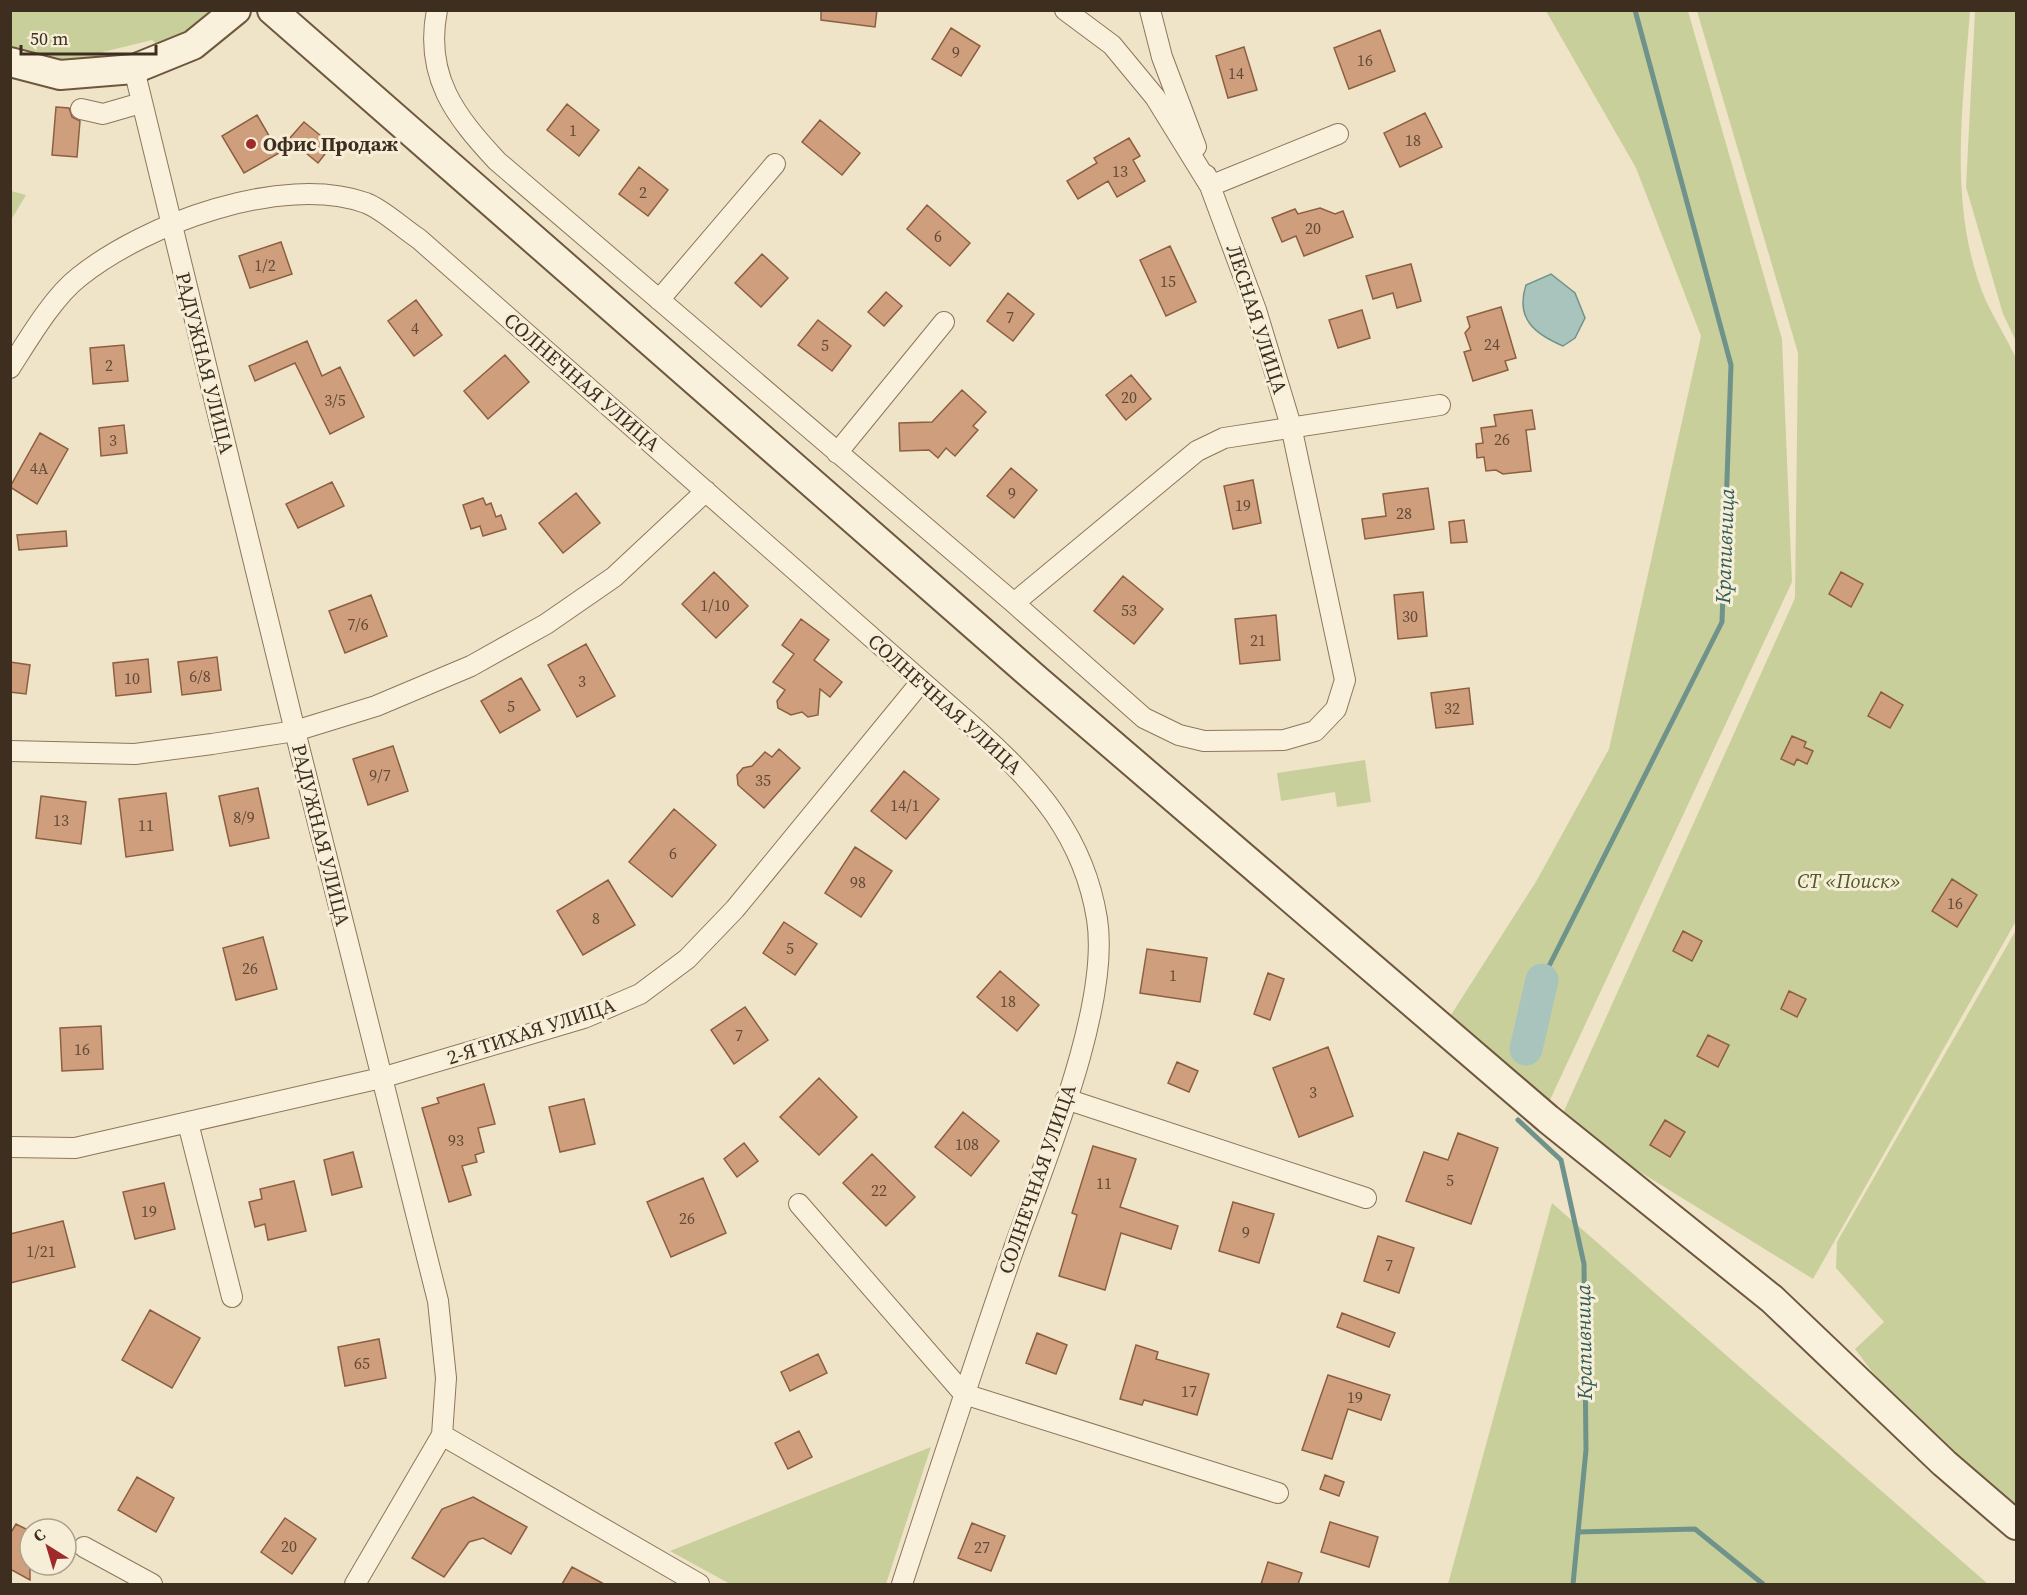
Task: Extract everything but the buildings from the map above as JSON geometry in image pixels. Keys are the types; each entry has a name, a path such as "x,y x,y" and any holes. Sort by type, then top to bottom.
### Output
{"street":[{"path":"10,62 60,75 134,69 193,45 236,10"},
{"path":"272,10 1037,680 1530,1104 1772,1299 1944,1463 2016,1525"},
{"path":"437,10 433,29 438,72 451,105 472,134 497,161 1014,603 1197,451 1224,438 1440,405"},
{"name":"ЛЕСНАЯ УЛИЦА","path":"1014,603 1144,718 1179,735 1204,741 1284,740 1315,731 1336,709 1345,680 1291,426 1256,310 1210,186 1155,97 1112,45 1065,10"},
{"path":"1150,10 1162,57 1210,186 1338,134"},
{"name":"РАДУЖНАЯ УЛИЦА","path":"134,69 295,731 438,1301 446,1378 442,1436 355,1584"},
{"path":"81,109 103,114 141,103"},
{"path":"658,300 775,164"},
{"name":"СОЛНЕЧНАЯ УЛИЦА","path":"10,368 36,327 77,278 120,248 171,224 291,193 330,194 368,203 418,239 1020,769 1059,819 1085,867 1098,920 1098,978 1065,1099 902,1584"},
{"path":"837,453 944,322"},
{"path":"10,751 135,754 295,731 376,706 460,670 546,624 614,577 706,491"},
{"name":"2-Я ТИХАЯ УЛИЦА","path":"10,1147 75,1148 381,1077 584,1018 640,994 687,959 735,909 921,682"},
{"path":"1065,1099 1366,1198"},
{"path":"188,1123 232,1297"},
{"path":"799,1204 964,1394 1278,1493"},
{"path":"442,1436 699,1584"},
{"path":"84,1548 152,1584"}],"green space":[{"path":"10,11 220,11 162,49 152,40 103,52 101,66 42,58 11,49"},
{"path":"1546,11 1688,11 1782,339 1792,582 1549,1102 1449,1018 1537,880 1609,749 1701,336 1636,168"},
{"name":"СТ «Поиск»","path":"1697,11 1970,11 1961,158 1966,230 1974,266 1986,301 2016,358 2016,921 1813,1279 1559,1122 1795,598 1798,353"},
{"path":"1975,11 2016,11 2016,341 2003,314 1966,187"},
{"path":"10,191 26,195 11,220"},
{"path":"1365,760 1371,802 1337,807 1335,792 1281,801 1277,773"},
{"path":"2016,930 2016,1507 1889,1394 1855,1349 1884,1322 1836,1268 1837,1242"},
{"path":"1552,1203 1988,1584 1448,1584"},
{"path":"931,1447 886,1584 730,1584 670,1551"}],"water":[{"path":"1551,274 1575,293 1585,318 1575,338 1563,346 1536,330 1525,316 1523,307 1526,285"}],"waterway":[{"name":"Крапивница","path":"1542,980 1722,622 1731,365 1635,10"},
{"name":"Крапивница","path":"1526,1049 1542,980"},
{"name":"Крапивница","path":"1518,1120 1561,1160 1584,1264 1586,1450 1573,1584"},
{"path":"1578,1532 1695,1529 1763,1584"}],"place":[{"name":"Офис Продаж","path":"251,144"}]}
